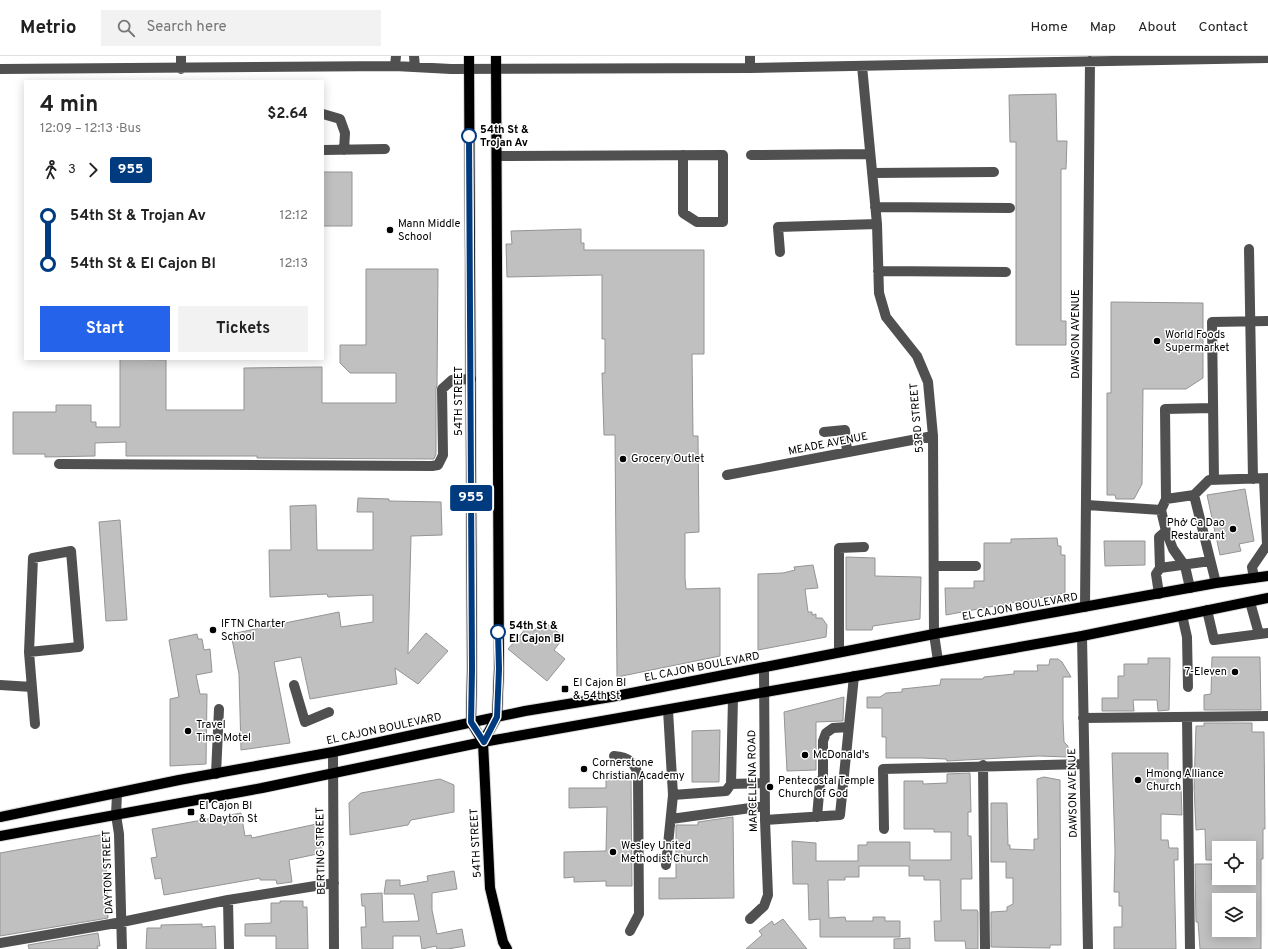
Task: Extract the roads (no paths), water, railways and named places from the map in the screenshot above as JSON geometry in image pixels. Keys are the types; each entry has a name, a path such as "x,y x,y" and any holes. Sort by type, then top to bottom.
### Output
{"main road":[{"name":"54TH STREET","path":"469,56 471,722"},
{"name":"54TH STREET","path":"496,56 498,156 499,669 497,717 484,742 490,888 505,945"},
{"name":"EL CAJON BOULEVARD","path":"0,817 333,752 497,717 934,634 1216,583 1268,576"},
{"path":"0,836 262,788 332,772 484,742 1082,636 1268,598"},
{"path":"471,722 484,742"}],"street":[{"path":"181,56 181,69"},
{"path":"395,66 396,56"},
{"path":"414,56 414,67"},
{"path":"750,56 750,68"},
{"path":"0,69 181,69 395,66 469,68 750,68 862,66 1013,59 1090,61 1268,58"},
{"name":"DAWSON AVENUE","path":"1086,607 1090,61"},
{"name":"53RD STREET","path":"862,66 877,224 879,293 886,316 917,356 928,382 933,436 934,634 938,661"},
{"path":"324,114 340,119 345,133 344,150"},
{"path":"324,150 385,149"},
{"path":"751,155 870,154"},
{"path":"498,156 683,156 723,156 723,222 698,222 683,213 683,156"},
{"path":"872,173 994,172"},
{"path":"875,207 1010,208"},
{"path":"780,252 778,227 877,224"},
{"path":"1249,249 1249,321 1253,479"},
{"path":"878,271 1006,272"},
{"path":"1214,480 1212,322 1268,321"},
{"path":"59,464 438,465 443,455 442,390 452,380 471,379"},
{"path":"1190,588 1185,566 1173,549 1166,531 1161,510 1166,499 1165,409 1213,408"},
{"path":"824,432 846,430 847,452"},
{"name":"MEADE AVENUE","path":"727,475 933,436"},
{"path":"1166,499 1194,495 1208,480 1266,478 1267,546 1252,568 1254,578"},
{"path":"1194,495 1216,583"},
{"path":"1086,505 1161,510"},
{"path":"1159,594 1156,574 1160,568 1159,537 1166,531"},
{"path":"839,652 839,548 864,547"},
{"path":"29,652 79,647 71,551 33,558 29,652 35,724"},
{"path":"1160,568 1185,566 1210,561"},
{"path":"934,566 976,566"},
{"path":"1207,610 1214,640 1263,634 1250,602"},
{"path":"1182,615 1187,637 1188,687"},
{"name":"DAWSON AVENUE","path":"1082,636 1088,949"},
{"name":"MARCELLENA ROAD","path":"750,919 764,906 768,895 765,820 764,667"},
{"path":"765,820 840,815 854,676"},
{"path":"294,684 305,722 329,712"},
{"path":"0,685 32,687"},
{"path":"673,795 726,791 731,784 733,698"},
{"path":"216,774 218,709"},
{"path":"666,865 673,795 668,710"},
{"path":"1083,718 1268,716"},
{"path":"1188,717 1190,949"},
{"path":"817,817 820,782 823,777 823,741 826,732 832,728 848,727"},
{"name":"BERTING STREET","path":"333,752 334,949"},
{"path":"614,756 626,757 632,762 637,767 638,777 639,914 630,931"},
{"path":"884,829 883,769 983,765 1084,764"},
{"path":"983,765 985,949"},
{"path":"731,784 765,783"},
{"name":"DAYTON STREET","path":"117,794 116,815 120,834 122,949"},
{"path":"671,819 765,806"},
{"path":"0,943 122,922 228,900 334,883"},
{"path":"228,900 229,949"}],"place":[{"name":"54th St & Trojan Av","path":"469,136"},
{"name":"Mann Middle School","path":"390,230"},
{"name":"World Foods Supermarket","path":"1157,341"},
{"name":"Grocery Outlet","path":"623,459"},
{"name":"Phở Ca Dao Restaurant","path":"1233,529"},
{"name":"IFTN Charter School","path":"213,630"},
{"name":"54th St & El Cajon Bl","path":"498,632"},
{"name":"7-Eleven","path":"1235,672"},
{"name":"El Cajon Bl & 54th St","path":"565,689"},
{"name":"Travel Time Motel","path":"188,731"},
{"name":"McDonald's","path":"805,755"},
{"name":"Cornerstone Christian Academy","path":"584,769"},
{"name":"Hmong Alliance Church","path":"1138,780"},
{"name":"Pentecostal Temple Church of God","path":"770,787"},
{"name":"El Cajon Bl & Dayton St","path":"191,812"},
{"name":"Wesley United Methodist Church","path":"613,852"}]}
